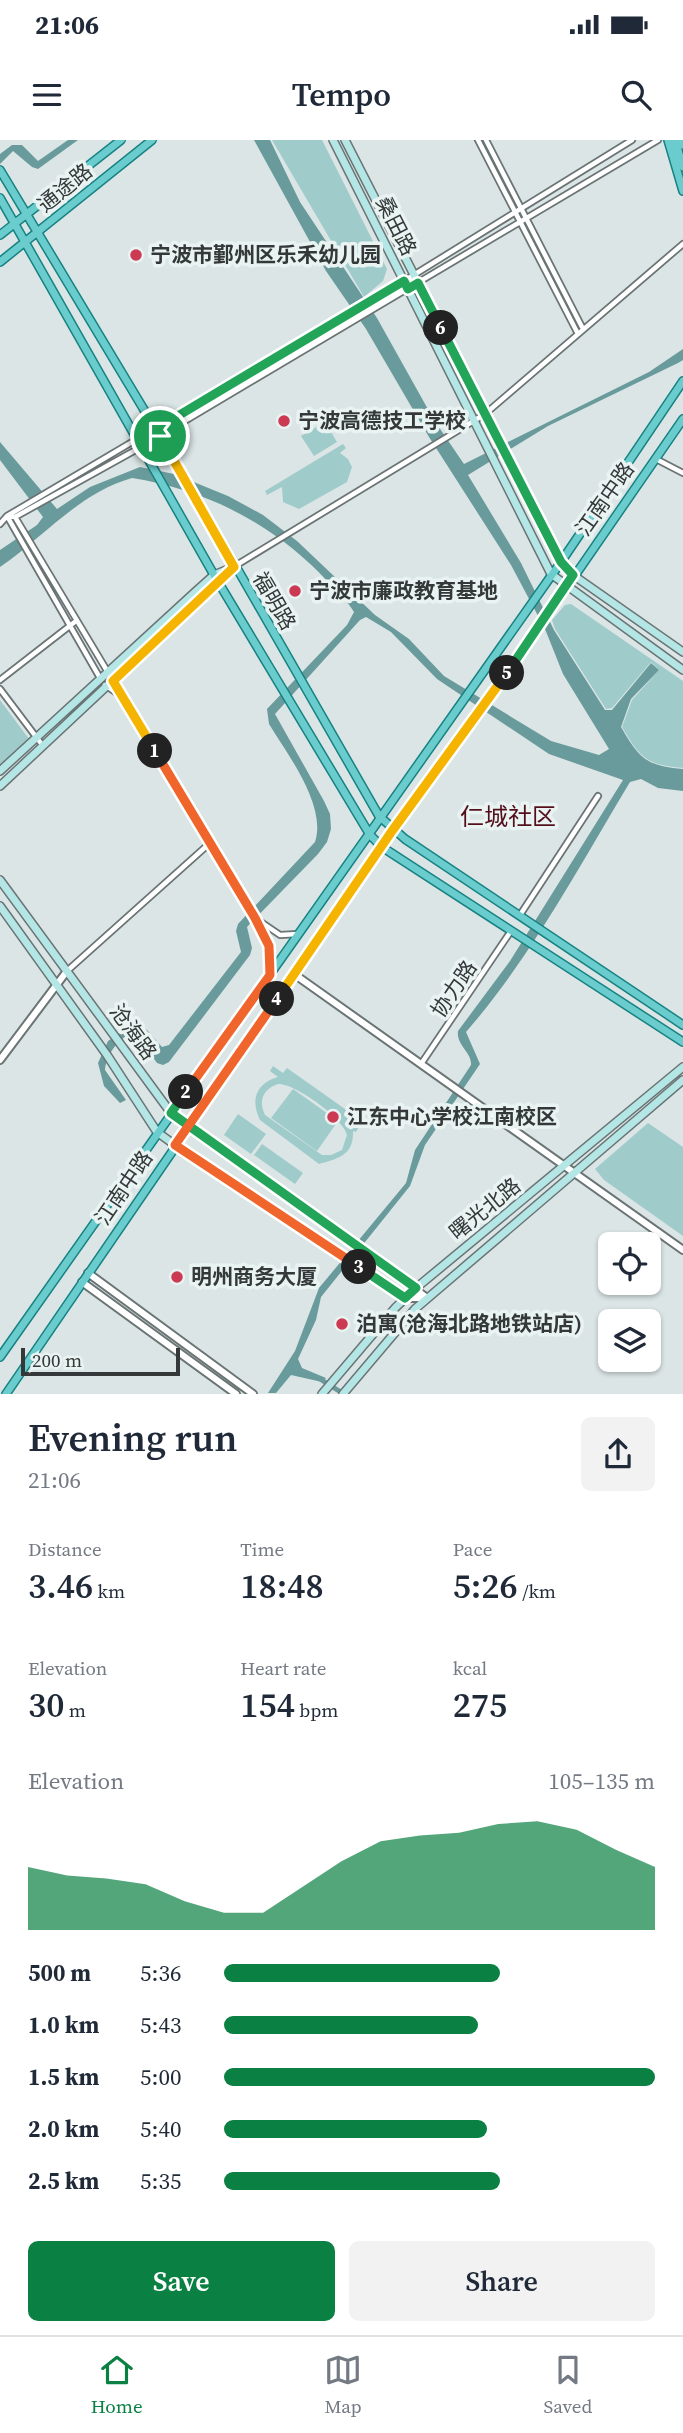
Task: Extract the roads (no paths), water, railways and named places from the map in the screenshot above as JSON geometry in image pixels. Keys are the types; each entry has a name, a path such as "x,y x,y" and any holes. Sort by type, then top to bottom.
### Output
{"main road":[{"name":"通途路","path":"0,235 121,140"},
{"name":"通途路","path":"0,262 152,140"},
{"name":"桑田路","path":"333,140 551,575 683,670"},
{"name":"桑田路","path":"345,140 561,562 573,575 683,652"},
{"path":"668,140 683,191"},
{"path":"675,140 683,167"},
{"name":"福明路","path":"1,171 158,432 379,816 392,831 683,1025"},
{"name":"福明路","path":"0,198 219,583 370,835 382,847 683,1042"},
{"name":"江南中路","path":"0,1357 370,835 379,816 561,562 683,381"},
{"name":"江南中路","path":"6,1394 392,831 480,713 683,419"},
{"path":"0,771 215,575 234,567"},
{"path":"0,786 234,567"},
{"name":"沧海路","path":"0,880 171,1113 189,1125"},
{"name":"沧海路","path":"0,906 157,1132 175,1145"},
{"name":"曙光北路","path":"322,1394 416,1288 683,1067"},
{"name":"曙光北路","path":"345,1391 427,1298 683,1080"}],"street":[{"path":"478,140 577,332"},
{"path":"486,140 582,327"},
{"path":"158,432 632,140"},
{"path":"0,524 7,516 354,321 658,140"},
{"path":"234,567 485,414 582,327 683,244"},
{"path":"655,459 683,473"},
{"path":"7,516 15,517 32,504"},
{"path":"7,516 28,548 100,679 106,688 124,698"},
{"path":"15,517 17,529"},
{"path":"28,548 124,698 255,918 269,946 270,975"},
{"path":"0,680 76,621"},
{"path":"0,690 43,746"},
{"path":"520,916 598,796"},
{"path":"0,1059 67,971 210,843"},
{"path":"255,918 280,935 299,933"},
{"name":"协力路","path":"421,1064 512,931"},
{"path":"294,974 683,1250"},
{"name":"沧海路","path":"189,1125 427,1298"},
{"name":"沧海路","path":"175,1145 405,1298"},
{"path":"88,1273 252,1393"},
{"path":"82,1282 236,1394"},
{"path":"405,1298 427,1298"}],"waterway":[{"path":"320,1379 344,1394"}],"place":[{"name":"宁波市鄞州区乐禾幼儿园","path":"136,255"},
{"name":"宁波高德技工学校","path":"284,421"},
{"name":"宁波市廉政教育基地","path":"295,591"},
{"name":"江东中心学校江南校区","path":"333,1117"},
{"name":"明州商务大厦","path":"177,1277"},
{"name":"泊寓(沧海北路地铁站店)","path":"342,1324"}],"district":[{"name":"仁城社区","path":"508,817"}]}
